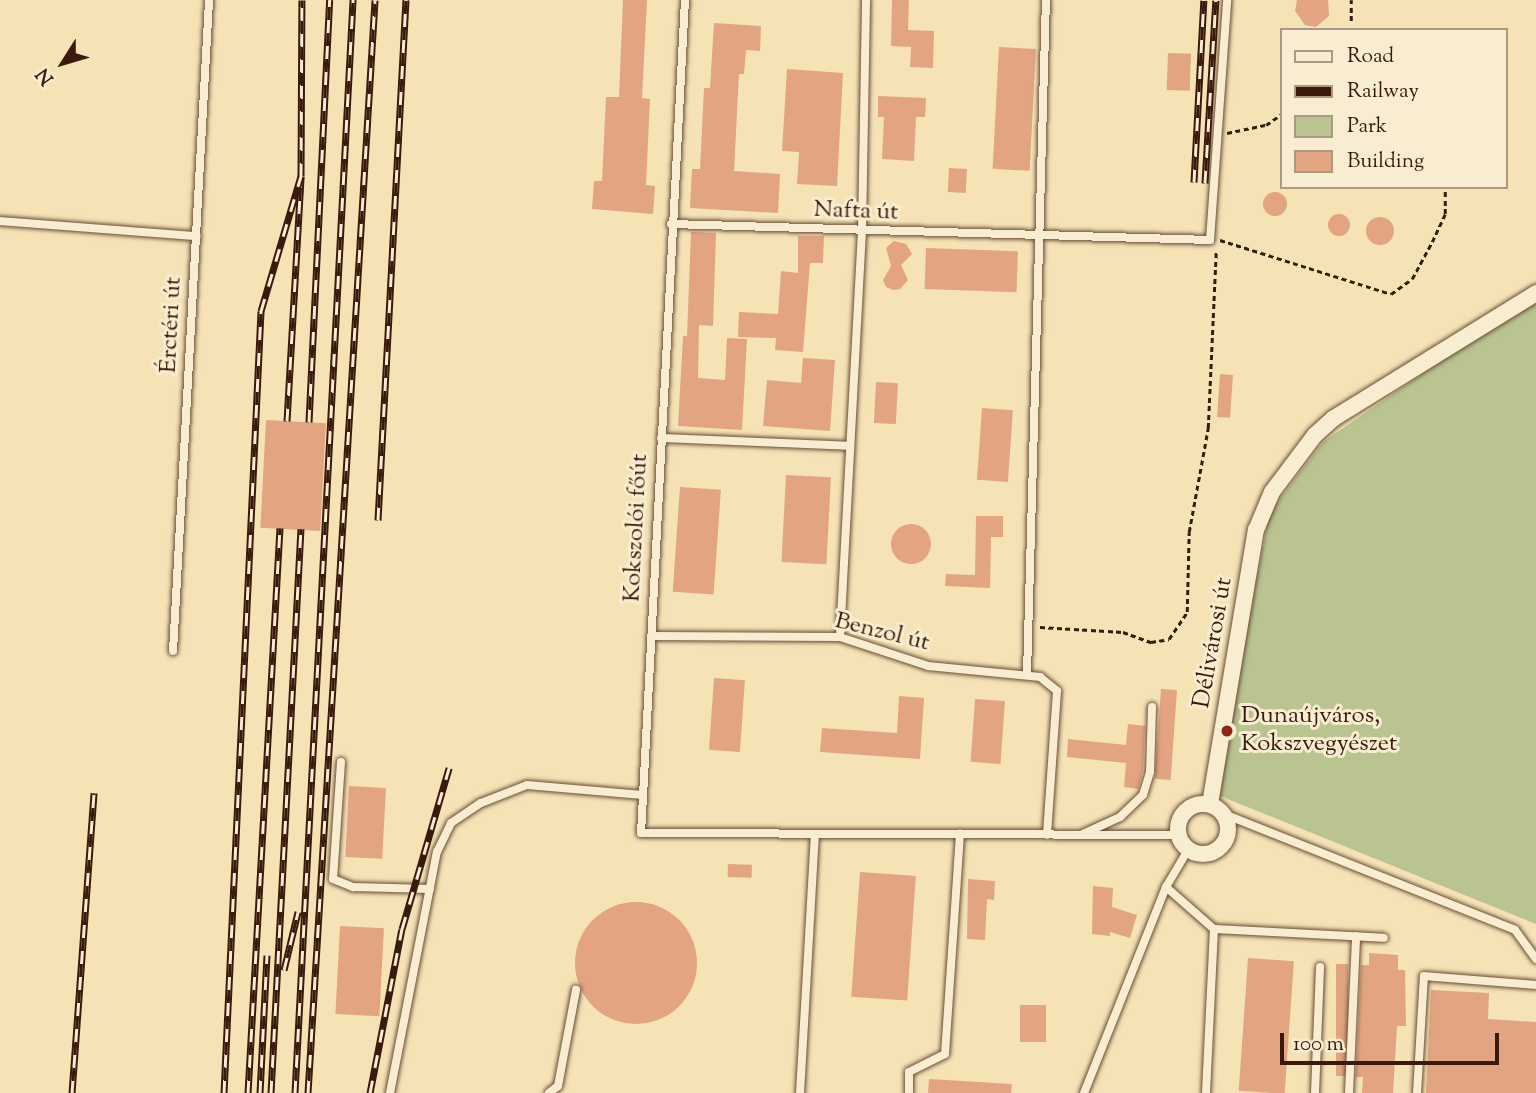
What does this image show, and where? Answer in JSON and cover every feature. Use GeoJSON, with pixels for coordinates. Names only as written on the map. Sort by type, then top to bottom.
{"type":"FeatureCollection","features":[{"type":"Feature","properties":{"kind":"street","name":"Délivárosi út"},"geometry":{"type":"LineString","coordinates":[[1210,804],[1256,530],[1272,492],[1315,435],[1334,418],[1536,293]]}},
{"type":"Feature","properties":{"kind":"street"},"geometry":{"type":"LineString","coordinates":[[1210,804],[1224,814],[1229,832],[1221,848],[1205,855],[1188,850],[1178,835],[1180,818],[1192,806],[1210,804]]}},
{"type":"Feature","properties":{"kind":"lane","name":"Érctéri út"},"geometry":{"type":"LineString","coordinates":[[173,652],[209,0]]}},
{"type":"Feature","properties":{"kind":"lane","name":"Kokszolói főút"},"geometry":{"type":"LineString","coordinates":[[685,0],[671,224],[641,833],[815,834]]}},
{"type":"Feature","properties":{"kind":"lane"},"geometry":{"type":"LineString","coordinates":[[840,637],[862,232],[866,0]]}},
{"type":"Feature","properties":{"kind":"lane"},"geometry":{"type":"LineString","coordinates":[[1027,674],[1046,0]]}},
{"type":"Feature","properties":{"kind":"lane"},"geometry":{"type":"LineString","coordinates":[[1210,240],[1227,0]]}},
{"type":"Feature","properties":{"kind":"lane"},"geometry":{"type":"LineString","coordinates":[[0,221],[196,236]]}},
{"type":"Feature","properties":{"kind":"lane","name":"Nafta út"},"geometry":{"type":"LineString","coordinates":[[671,224],[862,232],[1210,240]]}},
{"type":"Feature","properties":{"kind":"lane"},"geometry":{"type":"LineString","coordinates":[[660,438],[850,446]]}},
{"type":"Feature","properties":{"kind":"lane","name":"Benzol út"},"geometry":{"type":"LineString","coordinates":[[650,636],[840,637],[928,666],[1040,677],[1057,691],[1047,835]]}},
{"type":"Feature","properties":{"kind":"lane"},"geometry":{"type":"LineString","coordinates":[[1080,835],[1120,817],[1143,795],[1150,772],[1153,707]]}},
{"type":"Feature","properties":{"kind":"lane"},"geometry":{"type":"LineString","coordinates":[[341,762],[333,879],[353,887],[430,889]]}},
{"type":"Feature","properties":{"kind":"lane"},"geometry":{"type":"LineString","coordinates":[[390,1093],[437,852],[451,823],[481,803],[527,785],[643,795]]}},
{"type":"Feature","properties":{"kind":"lane"},"geometry":{"type":"LineString","coordinates":[[1224,814],[1515,930],[1536,960]]}},
{"type":"Feature","properties":{"kind":"lane"},"geometry":{"type":"LineString","coordinates":[[800,1093],[815,834],[1178,835]]}},
{"type":"Feature","properties":{"kind":"lane"},"geometry":{"type":"LineString","coordinates":[[909,1093],[909,1072],[945,1054],[960,834]]}},
{"type":"Feature","properties":{"kind":"lane"},"geometry":{"type":"LineString","coordinates":[[1084,1093],[1166,887],[1188,850]]}},
{"type":"Feature","properties":{"kind":"lane"},"geometry":{"type":"LineString","coordinates":[[1166,887],[1214,929],[1384,938]]}},
{"type":"Feature","properties":{"kind":"lane"},"geometry":{"type":"LineString","coordinates":[[1206,1093],[1214,929]]}},
{"type":"Feature","properties":{"kind":"lane"},"geometry":{"type":"LineString","coordinates":[[1349,1093],[1356,936]]}},
{"type":"Feature","properties":{"kind":"lane"},"geometry":{"type":"LineString","coordinates":[[1315,1093],[1320,967]]}},
{"type":"Feature","properties":{"kind":"lane"},"geometry":{"type":"LineString","coordinates":[[1417,1093],[1424,976],[1536,985]]}},
{"type":"Feature","properties":{"kind":"lane"},"geometry":{"type":"LineString","coordinates":[[549,1093],[558,1086],[576,990]]}},
{"type":"Feature","properties":{"kind":"path"},"geometry":{"type":"LineString","coordinates":[[1351,0],[1351,22]]}},
{"type":"Feature","properties":{"kind":"path"},"geometry":{"type":"LineString","coordinates":[[1217,136],[1266,125],[1280,115]]}},
{"type":"Feature","properties":{"kind":"path"},"geometry":{"type":"LineString","coordinates":[[1210,240],[1221,240],[1391,294],[1412,279],[1432,242],[1445,214],[1445,189]]}},
{"type":"Feature","properties":{"kind":"path"},"geometry":{"type":"LineString","coordinates":[[1028,626],[1123,632],[1151,642],[1170,639],[1187,612],[1189,532],[1208,428],[1217,252],[1210,240]]}},
{"type":"Feature","properties":{"kind":"green space"},"geometry":{"type":"Polygon","coordinates":[[[1536,296],[1536,924],[1213,793],[1270,512],[1323,442],[1536,296]]]}},
{"type":"Feature","properties":{"kind":"building"},"geometry":{"type":"Polygon","coordinates":[[[623,0],[647,0],[642,98],[650,99],[646,185],[655,186],[653,214],[592,209],[594,181],[602,181],[606,97],[619,97],[623,0]]]}},
{"type":"Feature","properties":{"kind":"building"},"geometry":{"type":"Polygon","coordinates":[[[892,0],[909,0],[908,30],[934,31],[933,68],[910,67],[911,47],[891,46],[892,0]]]}},
{"type":"Feature","properties":{"kind":"building"},"geometry":{"type":"Polygon","coordinates":[[[1297,0],[1328,0],[1329,16],[1316,27],[1305,25],[1295,11],[1297,0]]]}},
{"type":"Feature","properties":{"kind":"building"},"geometry":{"type":"Polygon","coordinates":[[[714,23],[761,26],[760,51],[746,50],[744,74],[739,74],[734,171],[780,174],[778,213],[690,208],[692,169],[700,169],[704,88],[710,88],[714,23]]]}},
{"type":"Feature","properties":{"kind":"building"},"geometry":{"type":"Polygon","coordinates":[[[999,47],[1036,49],[1030,171],[993,169],[999,47]]]}},
{"type":"Feature","properties":{"kind":"building"},"geometry":{"type":"Polygon","coordinates":[[[1168,53],[1191,54],[1190,91],[1167,90],[1168,53]]]}},
{"type":"Feature","properties":{"kind":"building"},"geometry":{"type":"Polygon","coordinates":[[[787,69],[843,73],[837,186],[797,184],[799,152],[782,151],[787,69]]]}},
{"type":"Feature","properties":{"kind":"building"},"geometry":{"type":"Polygon","coordinates":[[[878,96],[926,98],[925,117],[916,117],[914,161],[882,159],[884,117],[878,117],[878,96]]]}},
{"type":"Feature","properties":{"kind":"building"},"geometry":{"type":"Polygon","coordinates":[[[949,168],[967,169],[966,193],[948,192],[949,168]]]}},
{"type":"Feature","properties":{"kind":"building"},"geometry":{"type":"Polygon","coordinates":[[[1275,192],[1283,196],[1287,204],[1283,212],[1275,216],[1267,212],[1263,204],[1267,196],[1275,192]]]}},
{"type":"Feature","properties":{"kind":"building"},"geometry":{"type":"Polygon","coordinates":[[[1339,214],[1347,217],[1350,225],[1347,233],[1339,236],[1331,233],[1328,225],[1331,217],[1339,214]]]}},
{"type":"Feature","properties":{"kind":"building"},"geometry":{"type":"Polygon","coordinates":[[[1380,217],[1390,221],[1394,231],[1390,241],[1380,245],[1370,241],[1366,231],[1370,221],[1380,217]]]}},
{"type":"Feature","properties":{"kind":"building"},"geometry":{"type":"Polygon","coordinates":[[[691,232],[716,233],[713,326],[699,325],[698,378],[725,380],[727,338],[747,339],[742,430],[678,426],[683,336],[687,336],[691,232]]]}},
{"type":"Feature","properties":{"kind":"building"},"geometry":{"type":"Polygon","coordinates":[[[798,236],[824,236],[823,263],[810,263],[803,352],[775,350],[776,338],[738,337],[739,312],[778,314],[781,271],[798,273],[798,236]]]}},
{"type":"Feature","properties":{"kind":"building"},"geometry":{"type":"Polygon","coordinates":[[[894,241],[906,244],[912,254],[901,265],[908,280],[900,289],[893,290],[886,287],[883,280],[891,266],[886,248],[894,241]]]}},
{"type":"Feature","properties":{"kind":"building"},"geometry":{"type":"Polygon","coordinates":[[[926,248],[1018,251],[1017,292],[925,289],[926,248]]]}},
{"type":"Feature","properties":{"kind":"building"},"geometry":{"type":"Polygon","coordinates":[[[803,358],[835,360],[830,431],[763,426],[767,380],[801,383],[803,358]]]}},
{"type":"Feature","properties":{"kind":"building"},"geometry":{"type":"Polygon","coordinates":[[[1220,374],[1233,375],[1230,418],[1217,417],[1220,374]]]}},
{"type":"Feature","properties":{"kind":"building"},"geometry":{"type":"Polygon","coordinates":[[[876,382],[898,383],[896,424],[874,423],[876,382]]]}},
{"type":"Feature","properties":{"kind":"building"},"geometry":{"type":"Polygon","coordinates":[[[982,408],[1013,410],[1008,482],[977,480],[982,408]]]}},
{"type":"Feature","properties":{"kind":"building"},"geometry":{"type":"Polygon","coordinates":[[[266,420],[326,423],[320,531],[260,528],[266,420]]]}},
{"type":"Feature","properties":{"kind":"building"},"geometry":{"type":"Polygon","coordinates":[[[786,475],[831,477],[826,564],[781,562],[786,475]]]}},
{"type":"Feature","properties":{"kind":"building"},"geometry":{"type":"Polygon","coordinates":[[[680,487],[721,490],[714,595],[673,592],[680,487]]]}},
{"type":"Feature","properties":{"kind":"building"},"geometry":{"type":"Polygon","coordinates":[[[976,516],[1003,516],[1003,537],[991,537],[990,588],[945,586],[946,574],[975,575],[976,516]]]}},
{"type":"Feature","properties":{"kind":"building"},"geometry":{"type":"Polygon","coordinates":[[[911,524],[925,530],[931,544],[925,558],[911,564],[897,558],[891,544],[897,530],[911,524]]]}},
{"type":"Feature","properties":{"kind":"building"},"geometry":{"type":"Polygon","coordinates":[[[714,678],[745,680],[740,752],[709,750],[714,678]]]}},
{"type":"Feature","properties":{"kind":"building"},"geometry":{"type":"Polygon","coordinates":[[[1161,689],[1177,690],[1171,780],[1155,779],[1161,689]]]}},
{"type":"Feature","properties":{"kind":"building"},"geometry":{"type":"Polygon","coordinates":[[[899,696],[924,698],[920,759],[820,752],[822,728],[897,733],[899,696]]]}},
{"type":"Feature","properties":{"kind":"building"},"geometry":{"type":"Polygon","coordinates":[[[975,699],[1005,701],[1001,764],[971,762],[975,699]]]}},
{"type":"Feature","properties":{"kind":"building"},"geometry":{"type":"Polygon","coordinates":[[[1128,724],[1145,726],[1143,771],[1138,789],[1124,787],[1126,763],[1067,757],[1068,739],[1126,745],[1128,724]]]}},
{"type":"Feature","properties":{"kind":"building"},"geometry":{"type":"Polygon","coordinates":[[[349,786],[386,788],[382,859],[345,857],[349,786]]]}},
{"type":"Feature","properties":{"kind":"building"},"geometry":{"type":"Polygon","coordinates":[[[728,864],[752,865],[752,878],[728,877],[728,864]]]}},
{"type":"Feature","properties":{"kind":"building"},"geometry":{"type":"Polygon","coordinates":[[[860,872],[916,876],[907,1001],[851,997],[860,872]]]}},
{"type":"Feature","properties":{"kind":"building"},"geometry":{"type":"Polygon","coordinates":[[[968,879],[995,881],[994,900],[987,899],[985,940],[967,939],[968,879]]]}},
{"type":"Feature","properties":{"kind":"building"},"geometry":{"type":"Polygon","coordinates":[[[1093,886],[1113,888],[1112,907],[1137,915],[1130,938],[1110,932],[1110,936],[1092,934],[1093,886]]]}},
{"type":"Feature","properties":{"kind":"building"},"geometry":{"type":"Polygon","coordinates":[[[636,902],[659,907],[679,920],[692,940],[697,963],[692,986],[679,1006],[659,1019],[636,1024],[613,1019],[593,1006],[580,986],[575,963],[580,940],[593,920],[613,907],[636,902]]]}},
{"type":"Feature","properties":{"kind":"building"},"geometry":{"type":"Polygon","coordinates":[[[340,926],[384,928],[379,1016],[335,1014],[340,926]]]}},
{"type":"Feature","properties":{"kind":"building"},"geometry":{"type":"Polygon","coordinates":[[[1369,953],[1398,955],[1398,970],[1405,970],[1406,1026],[1397,1026],[1393,1093],[1362,1093],[1363,1077],[1356,1077],[1361,965],[1369,965],[1369,953]]]}},
{"type":"Feature","properties":{"kind":"building"},"geometry":{"type":"Polygon","coordinates":[[[1248,958],[1294,961],[1285,1093],[1239,1091],[1248,958]]]}},
{"type":"Feature","properties":{"kind":"building"},"geometry":{"type":"Polygon","coordinates":[[[1336,964],[1348,964],[1348,1076],[1336,1076],[1336,964]]]}},
{"type":"Feature","properties":{"kind":"building"},"geometry":{"type":"Polygon","coordinates":[[[1431,990],[1489,993],[1488,1019],[1536,1022],[1536,1093],[1426,1093],[1431,990]]]}},
{"type":"Feature","properties":{"kind":"building"},"geometry":{"type":"Polygon","coordinates":[[[1020,1005],[1046,1005],[1046,1042],[1020,1042],[1020,1005]]]}},
{"type":"Feature","properties":{"kind":"building"},"geometry":{"type":"Polygon","coordinates":[[[929,1079],[1012,1084],[1011,1093],[928,1093],[929,1079]]]}},
{"type":"Feature","properties":{"kind":"railway"},"geometry":{"type":"LineString","coordinates":[[287,421],[301,176],[302,0]]}},
{"type":"Feature","properties":{"kind":"railway"},"geometry":{"type":"LineString","coordinates":[[309,422],[330,0]]}},
{"type":"Feature","properties":{"kind":"railway"},"geometry":{"type":"LineString","coordinates":[[295,1093],[353,0]]}},
{"type":"Feature","properties":{"kind":"railway"},"geometry":{"type":"LineString","coordinates":[[308,1093],[375,0]]}},
{"type":"Feature","properties":{"kind":"railway"},"geometry":{"type":"LineString","coordinates":[[378,520],[406,0]]}},
{"type":"Feature","properties":{"kind":"railway"},"geometry":{"type":"LineString","coordinates":[[1194,182],[1204,0]]}},
{"type":"Feature","properties":{"kind":"railway"},"geometry":{"type":"LineString","coordinates":[[1205,183],[1216,0]]}},
{"type":"Feature","properties":{"kind":"railway"},"geometry":{"type":"LineString","coordinates":[[224,1093],[261,311],[301,176]]}},
{"type":"Feature","properties":{"kind":"railway"},"geometry":{"type":"LineString","coordinates":[[248,1093],[280,528]]}},
{"type":"Feature","properties":{"kind":"railway"},"geometry":{"type":"LineString","coordinates":[[271,1093],[301,529]]}},
{"type":"Feature","properties":{"kind":"railway"},"geometry":{"type":"LineString","coordinates":[[370,1093],[402,929],[449,768]]}},
{"type":"Feature","properties":{"kind":"railway"},"geometry":{"type":"LineString","coordinates":[[72,1093],[94,793]]}},
{"type":"Feature","properties":{"kind":"railway"},"geometry":{"type":"LineString","coordinates":[[284,970],[298,912]]}},
{"type":"Feature","properties":{"kind":"railway"},"geometry":{"type":"LineString","coordinates":[[260,1093],[267,955]]}},
{"type":"Feature","properties":{"kind":"place","name":"Dunaújváros, Kokszvegyészet"},"geometry":{"type":"Point","coordinates":[1227,731]}}]}
